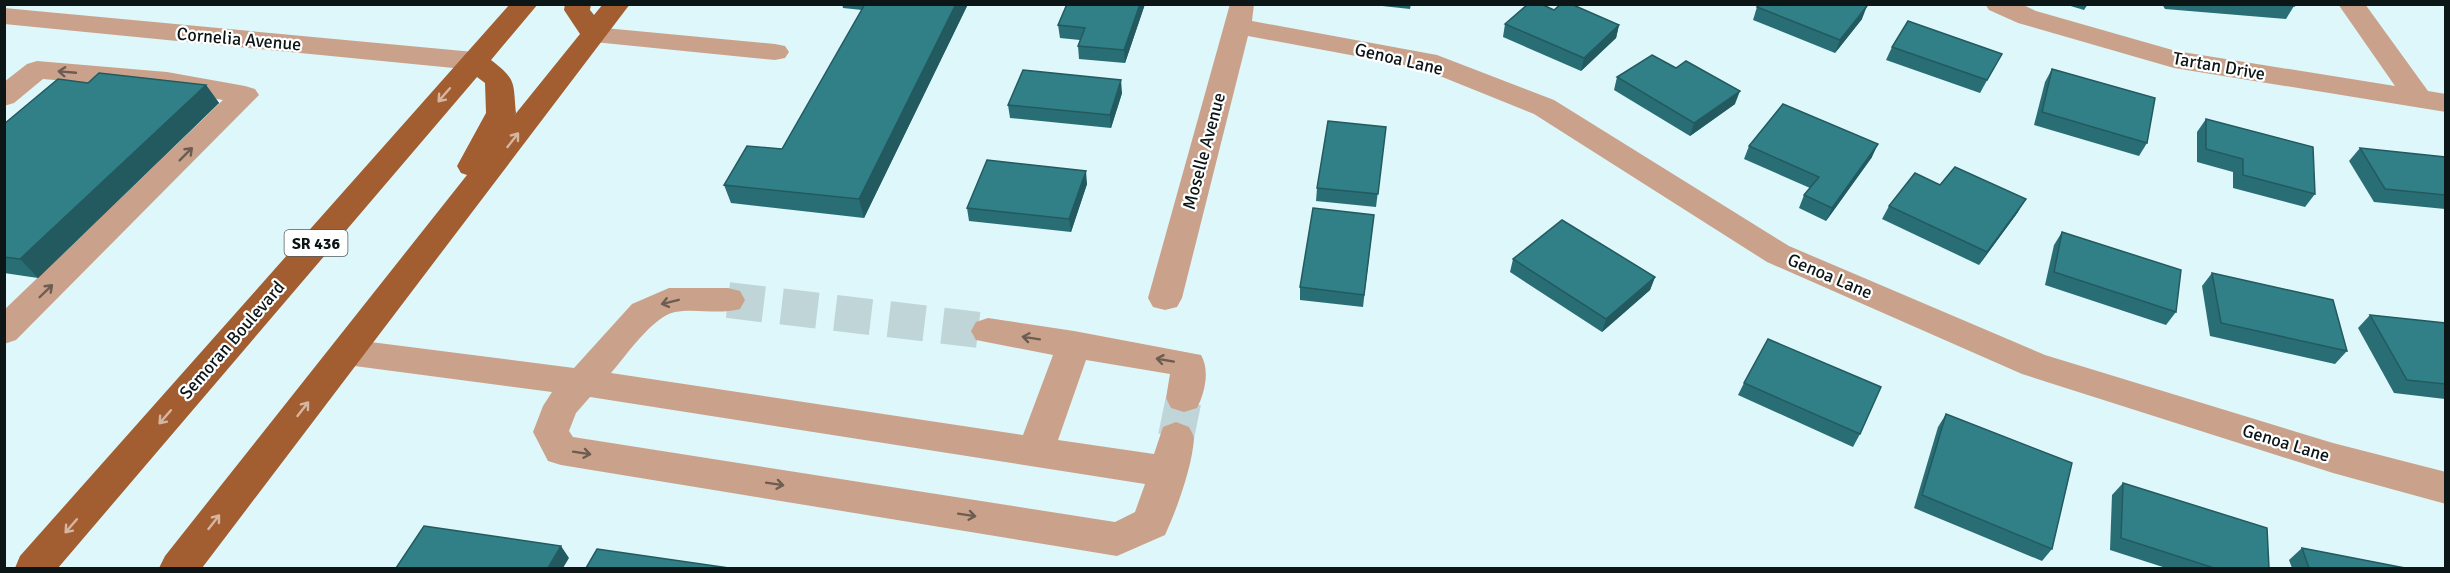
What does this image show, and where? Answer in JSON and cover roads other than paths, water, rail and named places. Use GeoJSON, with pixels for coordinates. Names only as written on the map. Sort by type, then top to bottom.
{"type":"FeatureCollection","features":[{"type":"Feature","properties":{"kind":"main road","name":"Semoran Boulevard"},"geometry":{"type":"LineString","coordinates":[[34,568],[525,4]]}},
{"type":"Feature","properties":{"kind":"main road"},"geometry":{"type":"LineString","coordinates":[[578,4],[577,10],[594,34]]}},
{"type":"Feature","properties":{"kind":"main road"},"geometry":{"type":"LineString","coordinates":[[178,568],[618,4]]}},
{"type":"Feature","properties":{"kind":"main road"},"geometry":{"type":"LineString","coordinates":[[426,252],[501,113],[499,80],[474,61]]}},
{"type":"Feature","properties":{"kind":"street","name":"Tartan Drive"},"geometry":{"type":"LineString","coordinates":[[1998,4],[2027,17],[2174,59],[2433,102]]}},
{"type":"Feature","properties":{"kind":"street"},"geometry":{"type":"LineString","coordinates":[[2351,4],[2433,102]]}},
{"type":"Feature","properties":{"kind":"street","name":"Moselle Avenue"},"geometry":{"type":"LineString","coordinates":[[1165,298],[1239,15]]}},
{"type":"Feature","properties":{"kind":"street","name":"Genoa Lane"},"geometry":{"type":"LineString","coordinates":[[1239,15],[1427,61],[1544,107],[1778,254],[2034,365],[2332,458],[2445,488]]}},
{"type":"Feature","properties":{"kind":"street","name":"Cornelia Avenue"},"geometry":{"type":"LineString","coordinates":[[4,16],[474,61]]}},
{"type":"Feature","properties":{"kind":"street"},"geometry":{"type":"LineString","coordinates":[[594,34],[775,52]]}},
{"type":"Feature","properties":{"kind":"street"},"geometry":{"type":"LineString","coordinates":[[167,81],[218,37]]}},
{"type":"Feature","properties":{"kind":"street"},"geometry":{"type":"LineString","coordinates":[[4,97],[37,70],[167,81],[245,95],[4,332]]}},
{"type":"Feature","properties":{"kind":"street"},"geometry":{"type":"LineString","coordinates":[[728,300],[669,300],[644,313],[580,382],[561,406],[551,432],[561,450],[1117,538],[1151,523],[1168,472],[1176,437]]}},
{"type":"Feature","properties":{"kind":"street"},"geometry":{"type":"LineString","coordinates":[[987,331],[1189,364],[1184,398]]}},
{"type":"Feature","properties":{"kind":"street"},"geometry":{"type":"LineString","coordinates":[[1035,453],[1074,344]]}},
{"type":"Feature","properties":{"kind":"street"},"geometry":{"type":"LineString","coordinates":[[347,352],[580,382],[1168,472]]}},
{"type":"Feature","properties":{"kind":"tunnel"},"geometry":{"type":"LineString","coordinates":[[728,300],[988,331]]}},
{"type":"Feature","properties":{"kind":"tunnel"},"geometry":{"type":"LineString","coordinates":[[1176,437],[1184,398]]}}]}
